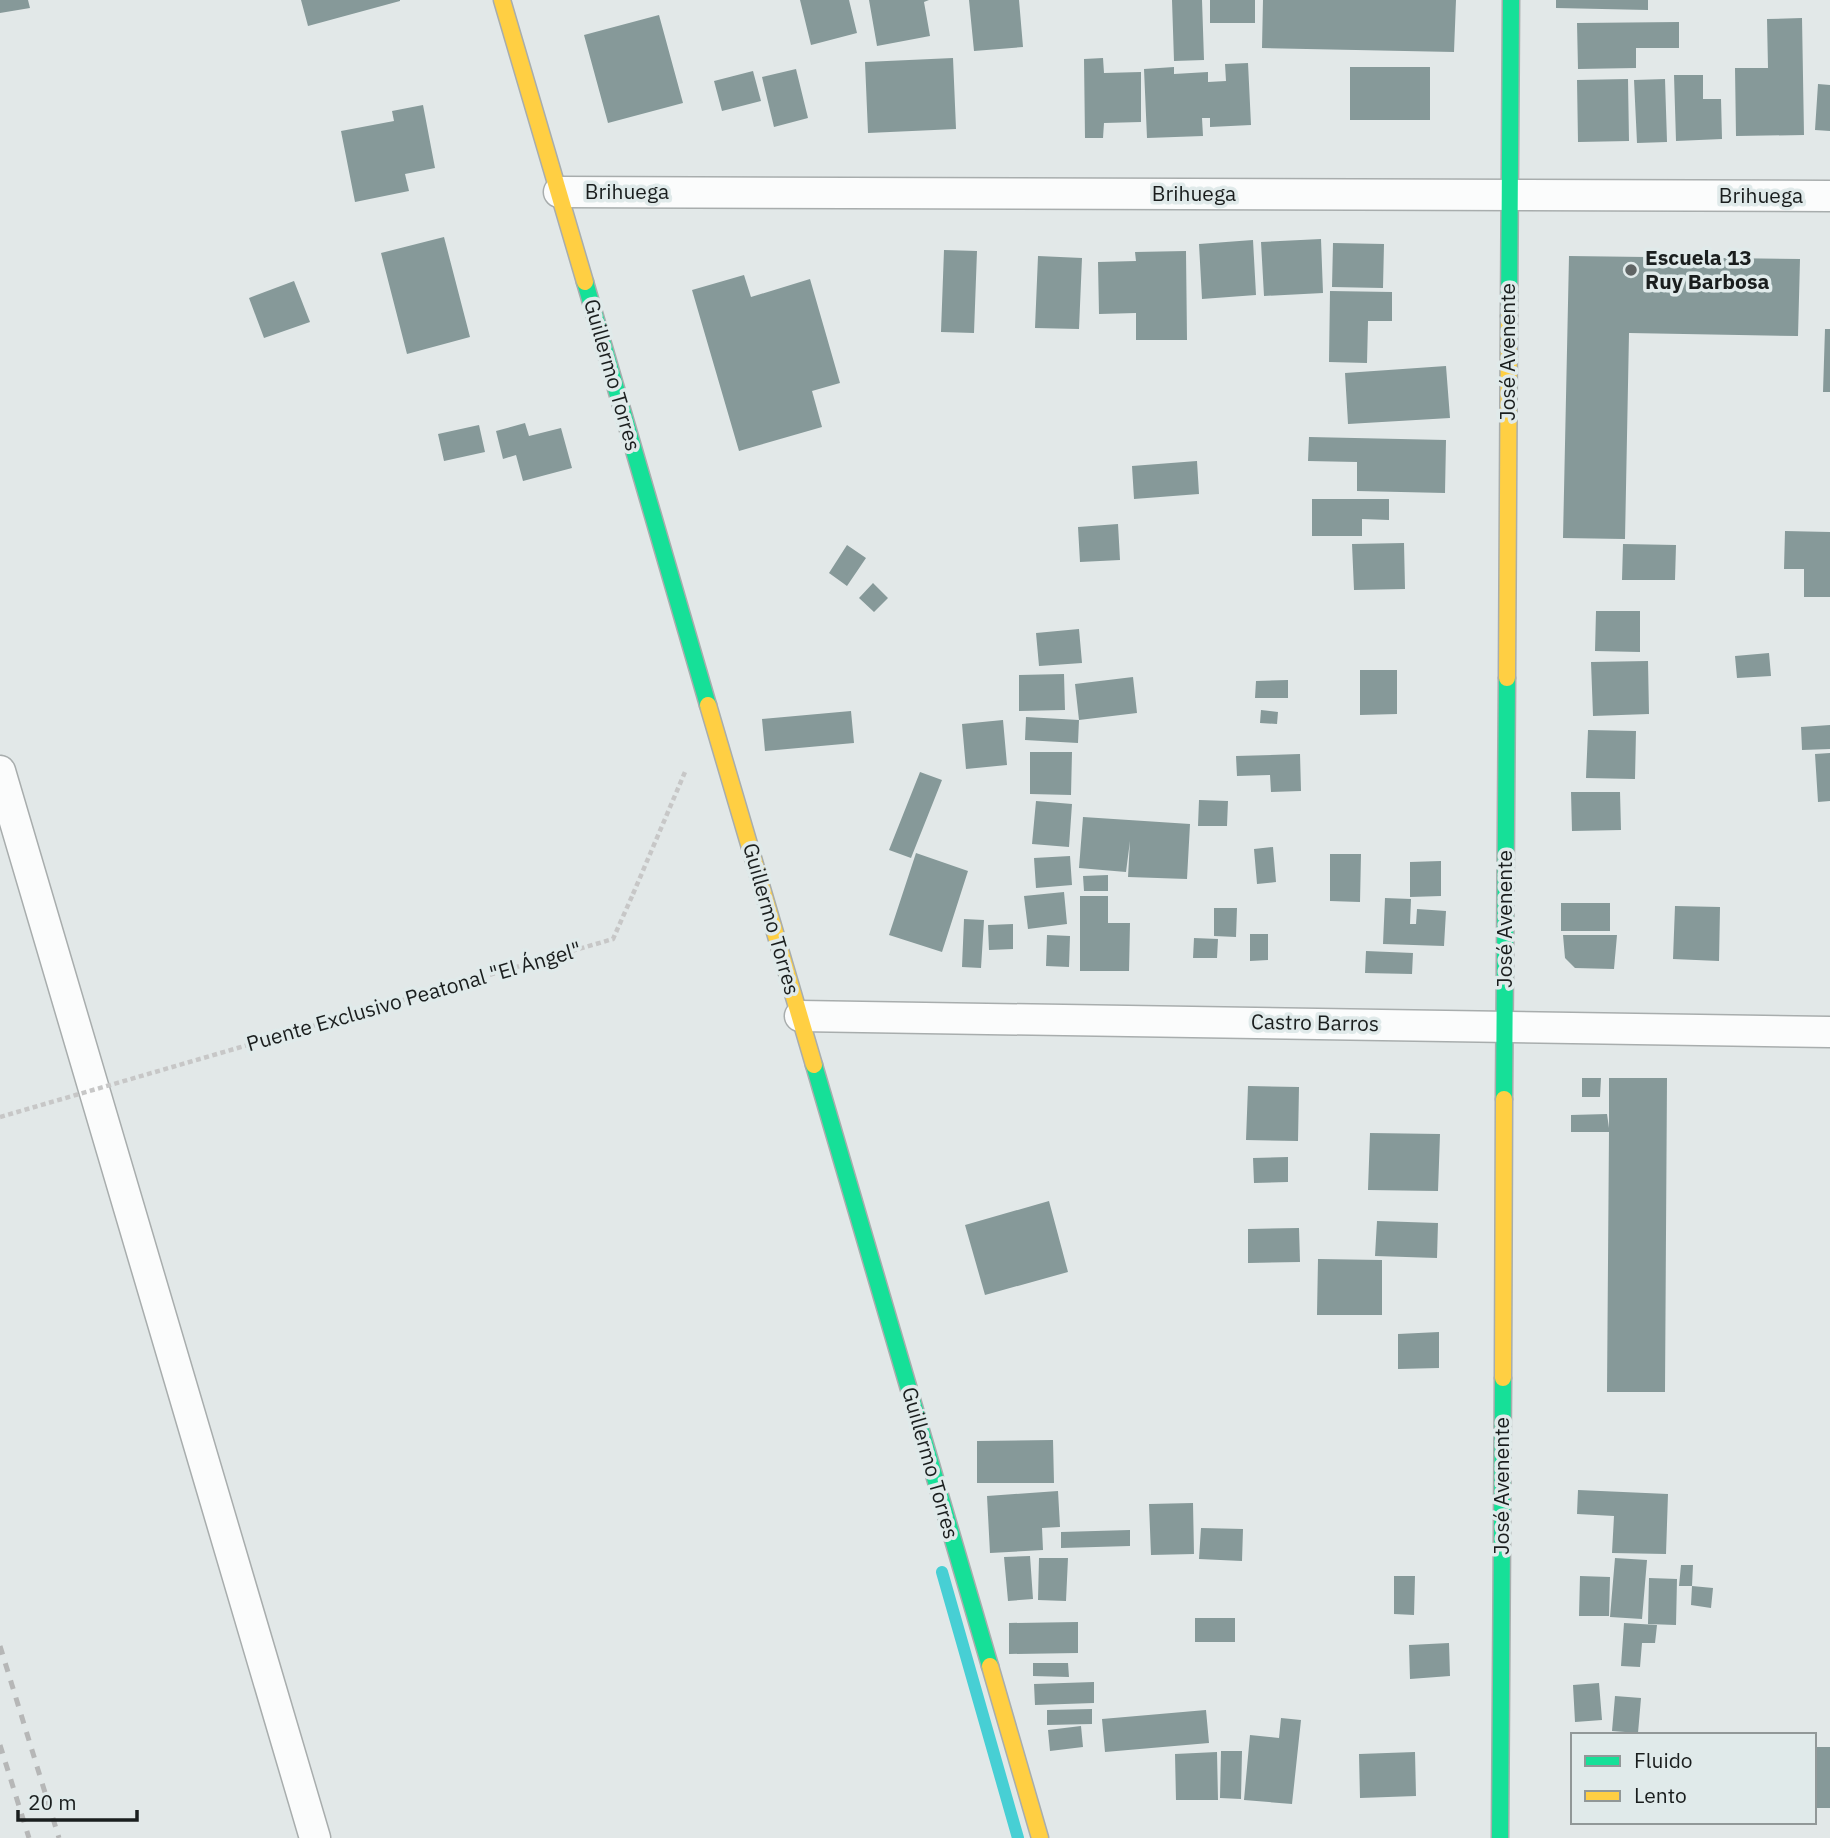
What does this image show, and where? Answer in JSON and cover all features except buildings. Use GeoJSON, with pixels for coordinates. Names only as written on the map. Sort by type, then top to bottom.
{"type":"FeatureCollection","features":[{"type":"Feature","properties":{"kind":"main road","name":"Guillermo Torres"},"geometry":{"type":"LineString","coordinates":[[502,0],[1040,1838]]}},
{"type":"Feature","properties":{"kind":"main road","name":"José Avenente"},"geometry":{"type":"LineString","coordinates":[[1500,1838],[1511,0]]}},
{"type":"Feature","properties":{"kind":"street","name":"Brihuega"},"geometry":{"type":"LineString","coordinates":[[559,192],[1830,196]]}},
{"type":"Feature","properties":{"kind":"street"},"geometry":{"type":"LineString","coordinates":[[0,771],[315,1838]]}},
{"type":"Feature","properties":{"kind":"street","name":"Castro Barros"},"geometry":{"type":"LineString","coordinates":[[800,1016],[1830,1032]]}},
{"type":"Feature","properties":{"kind":"path","name":"Puente Exclusivo Peatonal \"El Ángel\""},"geometry":{"type":"LineString","coordinates":[[0,1117],[613,939],[687,769],[722,752]]}},
{"type":"Feature","properties":{"kind":"waterway"},"geometry":{"type":"LineString","coordinates":[[942,1572],[1018,1838]]}},
{"type":"Feature","properties":{"kind":"railway"},"geometry":{"type":"LineString","coordinates":[[0,1646],[59,1838]]}},
{"type":"Feature","properties":{"kind":"railway"},"geometry":{"type":"LineString","coordinates":[[0,1745],[29,1838]]}},
{"type":"Feature","properties":{"kind":"traffic: fast"},"geometry":{"type":"LineString","coordinates":[[1509,316],[1511,0]]}},
{"type":"Feature","properties":{"kind":"traffic: fast"},"geometry":{"type":"LineString","coordinates":[[585,282],[708,705]]}},
{"type":"Feature","properties":{"kind":"traffic: fast"},"geometry":{"type":"LineString","coordinates":[[1504,1099],[1507,678]]}},
{"type":"Feature","properties":{"kind":"traffic: fast"},"geometry":{"type":"LineString","coordinates":[[814,1065],[990,1666]]}},
{"type":"Feature","properties":{"kind":"traffic: fast"},"geometry":{"type":"LineString","coordinates":[[1500,1838],[1503,1378]]}},
{"type":"Feature","properties":{"kind":"traffic: slow"},"geometry":{"type":"LineString","coordinates":[[502,0],[585,282]]}},
{"type":"Feature","properties":{"kind":"traffic: slow"},"geometry":{"type":"LineString","coordinates":[[1507,678],[1509,316]]}},
{"type":"Feature","properties":{"kind":"traffic: slow"},"geometry":{"type":"LineString","coordinates":[[708,705],[814,1065]]}},
{"type":"Feature","properties":{"kind":"traffic: slow"},"geometry":{"type":"LineString","coordinates":[[1503,1378],[1504,1099]]}},
{"type":"Feature","properties":{"kind":"traffic: slow"},"geometry":{"type":"LineString","coordinates":[[990,1666],[1040,1838]]}},
{"type":"Feature","properties":{"kind":"place","name":"Escuela 13 Ruy Barbosa"},"geometry":{"type":"Point","coordinates":[1631,270]}}]}
